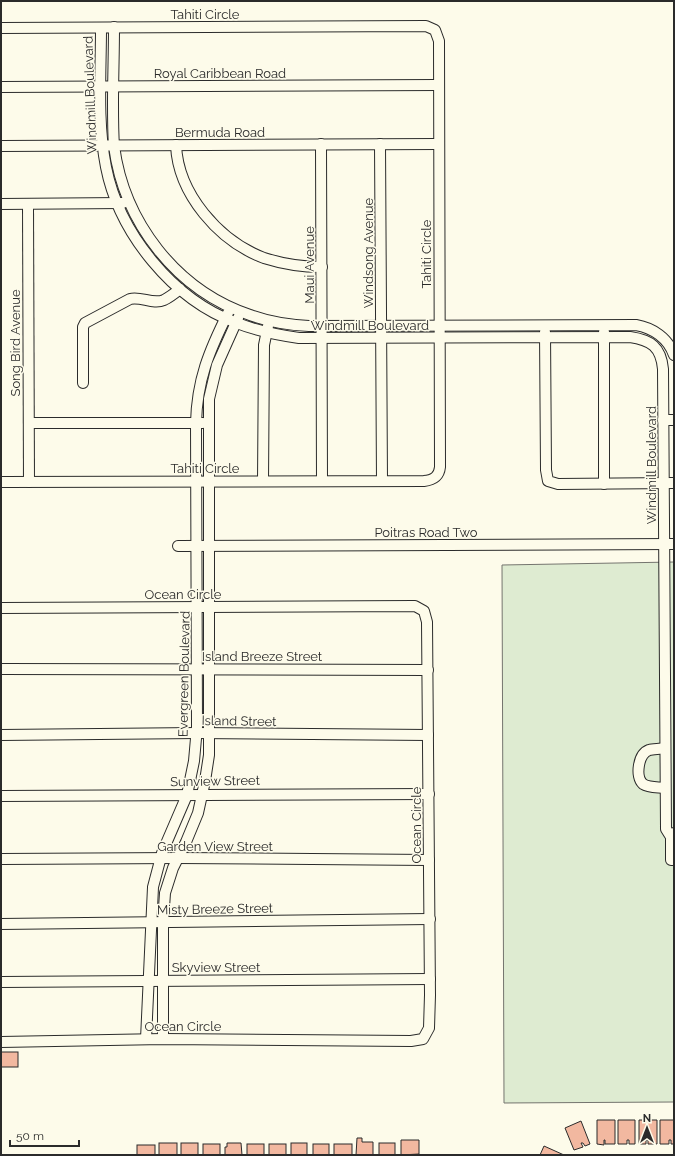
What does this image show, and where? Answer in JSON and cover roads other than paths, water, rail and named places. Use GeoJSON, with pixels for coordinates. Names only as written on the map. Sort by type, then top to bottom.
{"type":"FeatureCollection","features":[{"type":"Feature","properties":{"kind":"street","name":"Windmill Boulevard"},"geometry":{"type":"LineString","coordinates":[[114,27],[114,145],[129,202],[147,235],[170,264],[198,288],[230,307],[269,321],[295,325],[636,325],[652,330],[664,339],[674,356]]}},
{"type":"Feature","properties":{"kind":"street","name":"Tahiti Circle"},"geometry":{"type":"LineString","coordinates":[[1,28],[429,27],[435,30],[439,41],[440,326],[440,471],[435,478],[428,480],[382,481],[1,482]]}},
{"type":"Feature","properties":{"kind":"street","name":"Windmill Boulevard"},"geometry":{"type":"LineString","coordinates":[[101,28],[101,120],[103,146],[107,172],[117,204],[128,226],[149,258],[164,275],[201,304],[225,318],[266,332],[299,338],[630,337],[646,340],[655,347],[661,357],[663,369],[663,420],[669,483],[665,748]]}},
{"type":"Feature","properties":{"kind":"street","name":"Royal Caribbean Road"},"geometry":{"type":"LineString","coordinates":[[1,87],[439,85]]}},
{"type":"Feature","properties":{"kind":"street","name":"Maui Avenue"},"geometry":{"type":"LineString","coordinates":[[321,144],[322,481]]}},
{"type":"Feature","properties":{"kind":"street","name":"Windsong Avenue"},"geometry":{"type":"LineString","coordinates":[[380,144],[382,481]]}},
{"type":"Feature","properties":{"kind":"street","name":"Bermuda Road"},"geometry":{"type":"LineString","coordinates":[[1,146],[439,144]]}},
{"type":"Feature","properties":{"kind":"street"},"geometry":{"type":"LineString","coordinates":[[176,145],[180,169],[190,192],[204,212],[222,232],[238,244],[263,257],[292,265],[322,267]]}},
{"type":"Feature","properties":{"kind":"street"},"geometry":{"type":"LineString","coordinates":[[1,204],[117,204],[129,202]]}},
{"type":"Feature","properties":{"kind":"street","name":"Song Bird Avenue"},"geometry":{"type":"LineString","coordinates":[[28,204],[29,482]]}},
{"type":"Feature","properties":{"kind":"street"},"geometry":{"type":"LineString","coordinates":[[83,383],[84,323],[135,297],[163,301],[180,289]]}},
{"type":"Feature","properties":{"kind":"street","name":"Evergreen Boulevard"},"geometry":{"type":"LineString","coordinates":[[146,1039],[153,887],[161,858],[187,795],[194,761],[197,733],[196,423],[198,396],[202,375],[230,307]]}},
{"type":"Feature","properties":{"kind":"street","name":"Evergreen Boulevard"},"geometry":{"type":"LineString","coordinates":[[162,1039],[163,922],[165,894],[173,868],[198,813],[209,755],[209,399],[214,374],[241,312]]}},
{"type":"Feature","properties":{"kind":"street"},"geometry":{"type":"LineString","coordinates":[[263,481],[264,345],[269,321]]}},
{"type":"Feature","properties":{"kind":"street"},"geometry":{"type":"LineString","coordinates":[[604,325],[604,484]]}},
{"type":"Feature","properties":{"kind":"street"},"geometry":{"type":"LineString","coordinates":[[545,326],[546,478],[551,482],[558,484],[669,483]]}},
{"type":"Feature","properties":{"kind":"street"},"geometry":{"type":"LineString","coordinates":[[661,357],[674,356]]}},
{"type":"Feature","properties":{"kind":"street"},"geometry":{"type":"LineString","coordinates":[[663,420],[674,420]]}},
{"type":"Feature","properties":{"kind":"street"},"geometry":{"type":"LineString","coordinates":[[29,423],[208,423]]}},
{"type":"Feature","properties":{"kind":"street","name":"Poitras Road Two"},"geometry":{"type":"LineString","coordinates":[[178,546],[669,544]]}},
{"type":"Feature","properties":{"kind":"street","name":"Ocean Circle"},"geometry":{"type":"LineString","coordinates":[[1,608],[415,606],[424,611],[427,622],[428,670],[430,920],[429,1028],[423,1039],[411,1041],[146,1039],[1,1042]]}},
{"type":"Feature","properties":{"kind":"street","name":"Island Breeze Street"},"geometry":{"type":"LineString","coordinates":[[1,669],[210,668],[428,670]]}},
{"type":"Feature","properties":{"kind":"street","name":"Island Street"},"geometry":{"type":"LineString","coordinates":[[1,734],[197,733],[428,735]]}},
{"type":"Feature","properties":{"kind":"street"},"geometry":{"type":"LineString","coordinates":[[665,788],[650,787],[643,784],[640,778],[639,765],[642,757],[648,750],[665,748],[670,763],[665,788],[666,829],[672,835],[671,860],[674,860]]}},
{"type":"Feature","properties":{"kind":"street","name":"Sunview Street"},"geometry":{"type":"LineString","coordinates":[[1,796],[429,794]]}},
{"type":"Feature","properties":{"kind":"street","name":"Garden View Street"},"geometry":{"type":"LineString","coordinates":[[1,859],[178,858],[429,860]]}},
{"type":"Feature","properties":{"kind":"street","name":"Misty Breeze Street"},"geometry":{"type":"LineString","coordinates":[[1,924],[430,920]]}},
{"type":"Feature","properties":{"kind":"street","name":"Skyview Street"},"geometry":{"type":"LineString","coordinates":[[1,982],[430,979]]}}]}
